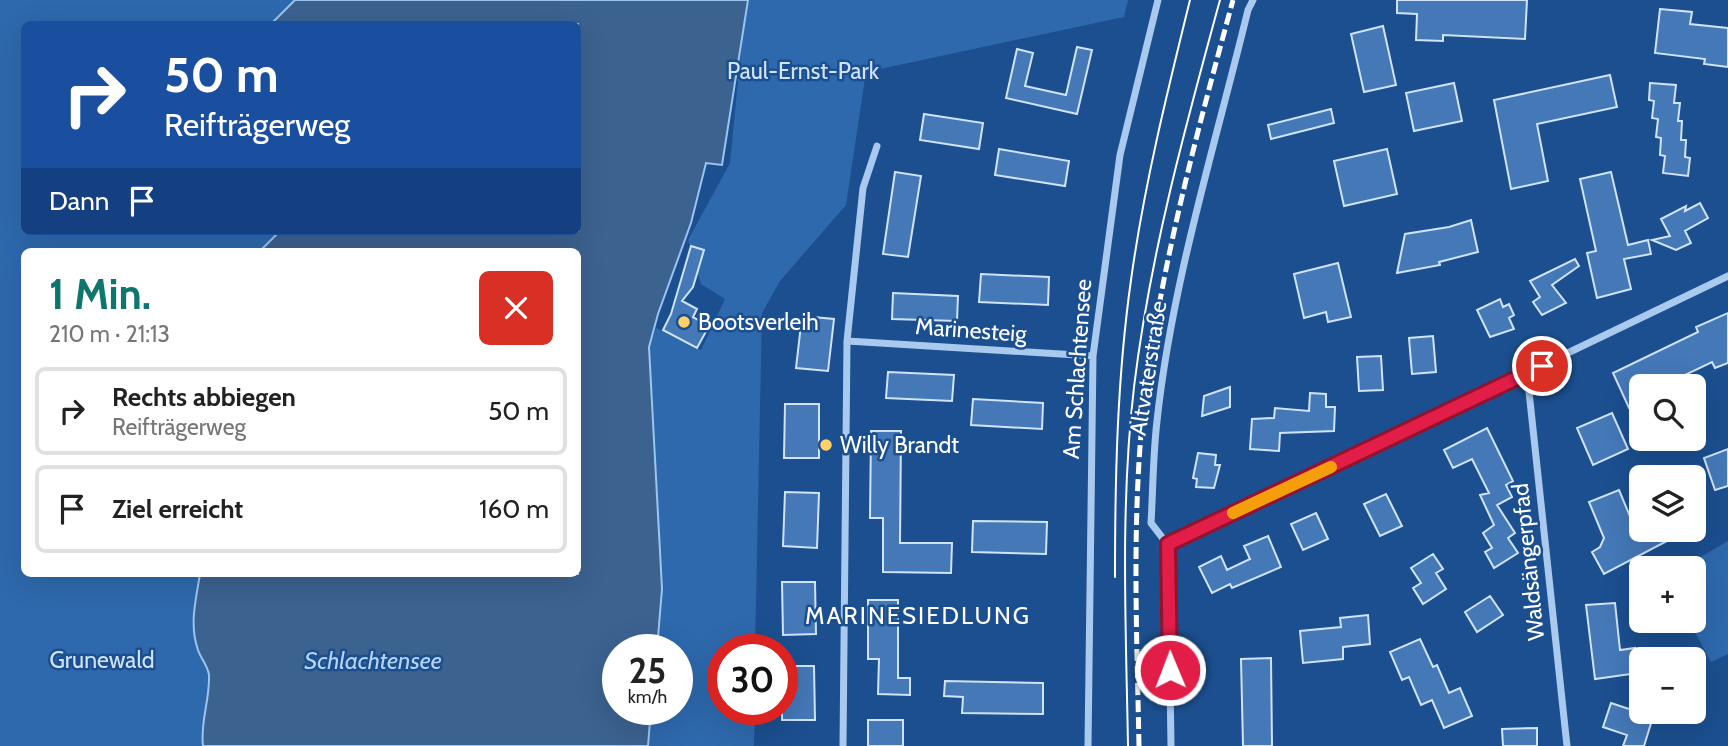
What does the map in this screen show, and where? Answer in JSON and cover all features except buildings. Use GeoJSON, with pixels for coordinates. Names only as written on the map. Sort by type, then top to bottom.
{"type":"FeatureCollection","features":[{"type":"Feature","properties":{"kind":"street","name":"Am Schlachtensee"},"geometry":{"type":"LineString","coordinates":[[1088,746],[1093,356],[1120,155],[1158,0]]}},
{"type":"Feature","properties":{"kind":"street","name":"Altvaterstraße"},"geometry":{"type":"LineString","coordinates":[[1171,746],[1168,544],[1151,523],[1157,422],[1191,236],[1253,0]]}},
{"type":"Feature","properties":{"kind":"street"},"geometry":{"type":"LineString","coordinates":[[843,746],[847,341],[863,188],[877,146]]}},
{"type":"Feature","properties":{"kind":"street"},"geometry":{"type":"LineString","coordinates":[[1168,544],[1728,276]]}},
{"type":"Feature","properties":{"kind":"street","name":"Marinesteig"},"geometry":{"type":"LineString","coordinates":[[847,341],[1093,356]]}},
{"type":"Feature","properties":{"kind":"street","name":"Waldsängerpfad"},"geometry":{"type":"LineString","coordinates":[[1527,373],[1567,746]]}},
{"type":"Feature","properties":{"kind":"green space","name":"Grunewald"},"geometry":{"type":"Polygon","coordinates":[[[0,0],[295,0],[274,21],[21,21],[21,235],[276,235],[263,248],[21,248],[21,577],[200,577],[194,631],[198,650],[209,675],[203,746],[0,746],[0,0]]]}},
{"type":"Feature","properties":{"kind":"green space","name":"Paul-Ernst-Park"},"geometry":{"type":"Polygon","coordinates":[[[746,0],[1128,0],[1124,17],[866,72],[846,205],[780,281],[762,313],[755,634],[707,634],[707,725],[755,725],[754,746],[648,746],[650,725],[693,725],[693,634],[658,634],[662,589],[649,347],[656,328],[701,350],[725,299],[701,284],[688,240],[730,163],[746,0]]]}},
{"type":"Feature","properties":{"kind":"green space"},"geometry":{"type":"Polygon","coordinates":[[[1728,541],[1728,654],[1711,662],[1706,647],[1703,647],[1695,633],[1706,633],[1706,556],[1702,556],[1728,541]]]}},
{"type":"Feature","properties":{"kind":"water","name":"Schlachtensee"},"geometry":{"type":"Polygon","coordinates":[[[295,0],[748,0],[722,165],[706,163],[691,223],[649,347],[662,589],[658,634],[602,634],[602,725],[650,725],[648,746],[203,746],[209,675],[198,650],[194,631],[200,577],[581,577],[581,248],[263,248],[276,235],[581,235],[581,21],[274,21],[295,0]]]}},
{"type":"Feature","properties":{"kind":"tram line"},"geometry":{"type":"LineString","coordinates":[[1115,577],[1118,429],[1131,280],[1149,175],[1190,0]]}},
{"type":"Feature","properties":{"kind":"tram line"},"geometry":{"type":"LineString","coordinates":[[1128,746],[1125,522],[1134,387],[1159,240],[1220,0]]}},
{"type":"Feature","properties":{"kind":"railway"},"geometry":{"type":"LineString","coordinates":[[1139,746],[1136,584],[1142,423],[1167,263],[1233,0]]}},
{"type":"Feature","properties":{"kind":"slow traffic"},"geometry":{"type":"LineString","coordinates":[[1233,513],[1331,467]]}},
{"type":"Feature","properties":{"kind":"place","name":"Bootsverleih"},"geometry":{"type":"Point","coordinates":[684,322]}},
{"type":"Feature","properties":{"kind":"place","name":"Willy Brandt"},"geometry":{"type":"Point","coordinates":[826,445]}},
{"type":"Feature","properties":{"kind":"district","name":"MARINESIEDLUNG"},"geometry":{"type":"Point","coordinates":[918,615]}},
{"type":"Feature","properties":{"kind":"route"},"geometry":{"type":"LineString","coordinates":[[1170,670],[1168,544],[1542,366]]}}]}
